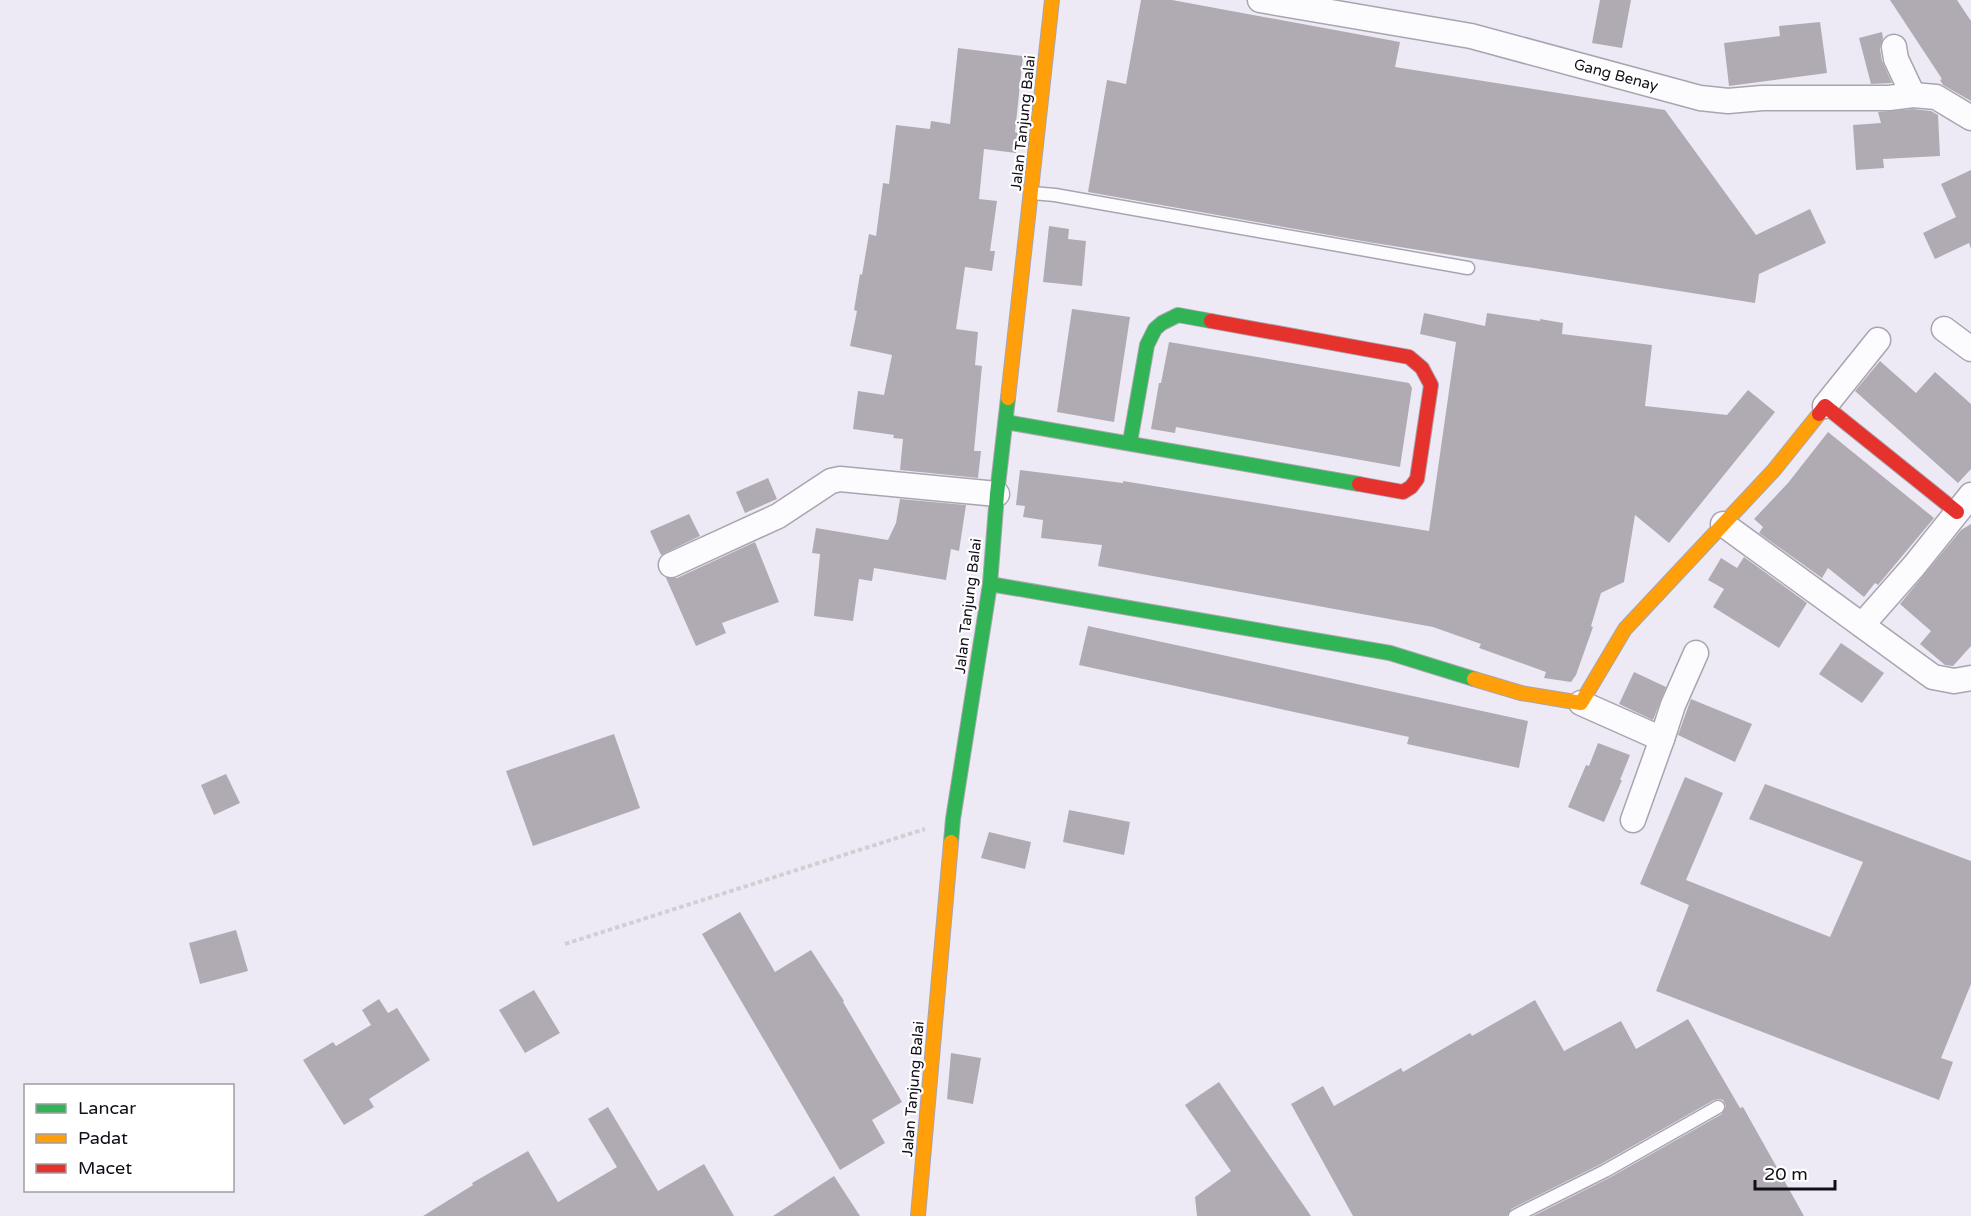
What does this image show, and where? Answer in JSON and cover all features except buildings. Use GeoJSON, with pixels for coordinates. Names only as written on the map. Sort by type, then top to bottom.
{"type":"FeatureCollection","features":[{"type":"Feature","properties":{"kind":"street","name":"Jalan Tanjung Balai"},"geometry":{"type":"LineString","coordinates":[[918,1216],[953,819],[990,584],[997,494],[1052,0]]}},
{"type":"Feature","properties":{"kind":"street","name":"Gang Benay"},"geometry":{"type":"LineString","coordinates":[[1260,0],[1471,36],[1700,98],[1728,101],[1762,98],[1889,98],[1912,95],[1936,97],[1971,118]]}},
{"type":"Feature","properties":{"kind":"street"},"geometry":{"type":"LineString","coordinates":[[1894,47],[1896,59],[1912,95]]}},
{"type":"Feature","properties":{"kind":"street"},"geometry":{"type":"LineString","coordinates":[[1006,422],[1130,442],[1403,492],[1417,479],[1431,385],[1422,368],[1409,357],[1178,315],[1162,321],[1153,330],[1147,345],[1130,442]]}},
{"type":"Feature","properties":{"kind":"street"},"geometry":{"type":"LineString","coordinates":[[1944,329],[1971,349]]}},
{"type":"Feature","properties":{"kind":"street"},"geometry":{"type":"LineString","coordinates":[[1581,703],[1625,629],[1774,470],[1878,340]]}},
{"type":"Feature","properties":{"kind":"street"},"geometry":{"type":"LineString","coordinates":[[1825,406],[1964,504],[1862,625]]}},
{"type":"Feature","properties":{"kind":"street"},"geometry":{"type":"LineString","coordinates":[[671,565],[778,516],[831,481],[840,479],[997,494]]}},
{"type":"Feature","properties":{"kind":"street"},"geometry":{"type":"LineString","coordinates":[[1723,524],[1933,677],[1954,681],[1971,678]]}},
{"type":"Feature","properties":{"kind":"street"},"geometry":{"type":"LineString","coordinates":[[990,584],[1390,654],[1521,693],[1581,703],[1662,739]]}},
{"type":"Feature","properties":{"kind":"street"},"geometry":{"type":"LineString","coordinates":[[1633,820],[1673,705],[1696,653]]}},
{"type":"Feature","properties":{"kind":"lane"},"geometry":{"type":"LineString","coordinates":[[1032,192],[1468,268]]}},
{"type":"Feature","properties":{"kind":"lane"},"geometry":{"type":"LineString","coordinates":[[1515,1216],[1605,1170],[1718,1107]]}},
{"type":"Feature","properties":{"kind":"path"},"geometry":{"type":"LineString","coordinates":[[565,944],[953,819]]}},
{"type":"Feature","properties":{"kind":"traffic: fast"},"geometry":{"type":"LineString","coordinates":[[1130,442],[1147,345],[1155,329],[1178,315],[1211,321]]}},
{"type":"Feature","properties":{"kind":"traffic: fast"},"geometry":{"type":"LineString","coordinates":[[951,842],[990,584],[1008,398]]}},
{"type":"Feature","properties":{"kind":"traffic: fast"},"geometry":{"type":"LineString","coordinates":[[1006,422],[1359,484]]}},
{"type":"Feature","properties":{"kind":"traffic: fast"},"geometry":{"type":"LineString","coordinates":[[990,584],[1390,653],[1474,679]]}},
{"type":"Feature","properties":{"kind":"traffic: slow"},"geometry":{"type":"LineString","coordinates":[[1008,398],[1052,0]]}},
{"type":"Feature","properties":{"kind":"traffic: slow"},"geometry":{"type":"LineString","coordinates":[[1474,679],[1521,693],[1581,703],[1625,629],[1774,470],[1819,414]]}},
{"type":"Feature","properties":{"kind":"traffic: slow"},"geometry":{"type":"LineString","coordinates":[[918,1216],[951,842]]}},
{"type":"Feature","properties":{"kind":"traffic: jam"},"geometry":{"type":"LineString","coordinates":[[1211,321],[1409,357],[1422,368],[1431,385],[1417,479],[1403,492],[1359,484]]}},
{"type":"Feature","properties":{"kind":"traffic: jam"},"geometry":{"type":"LineString","coordinates":[[1819,414],[1825,406],[1957,512]]}}]}
